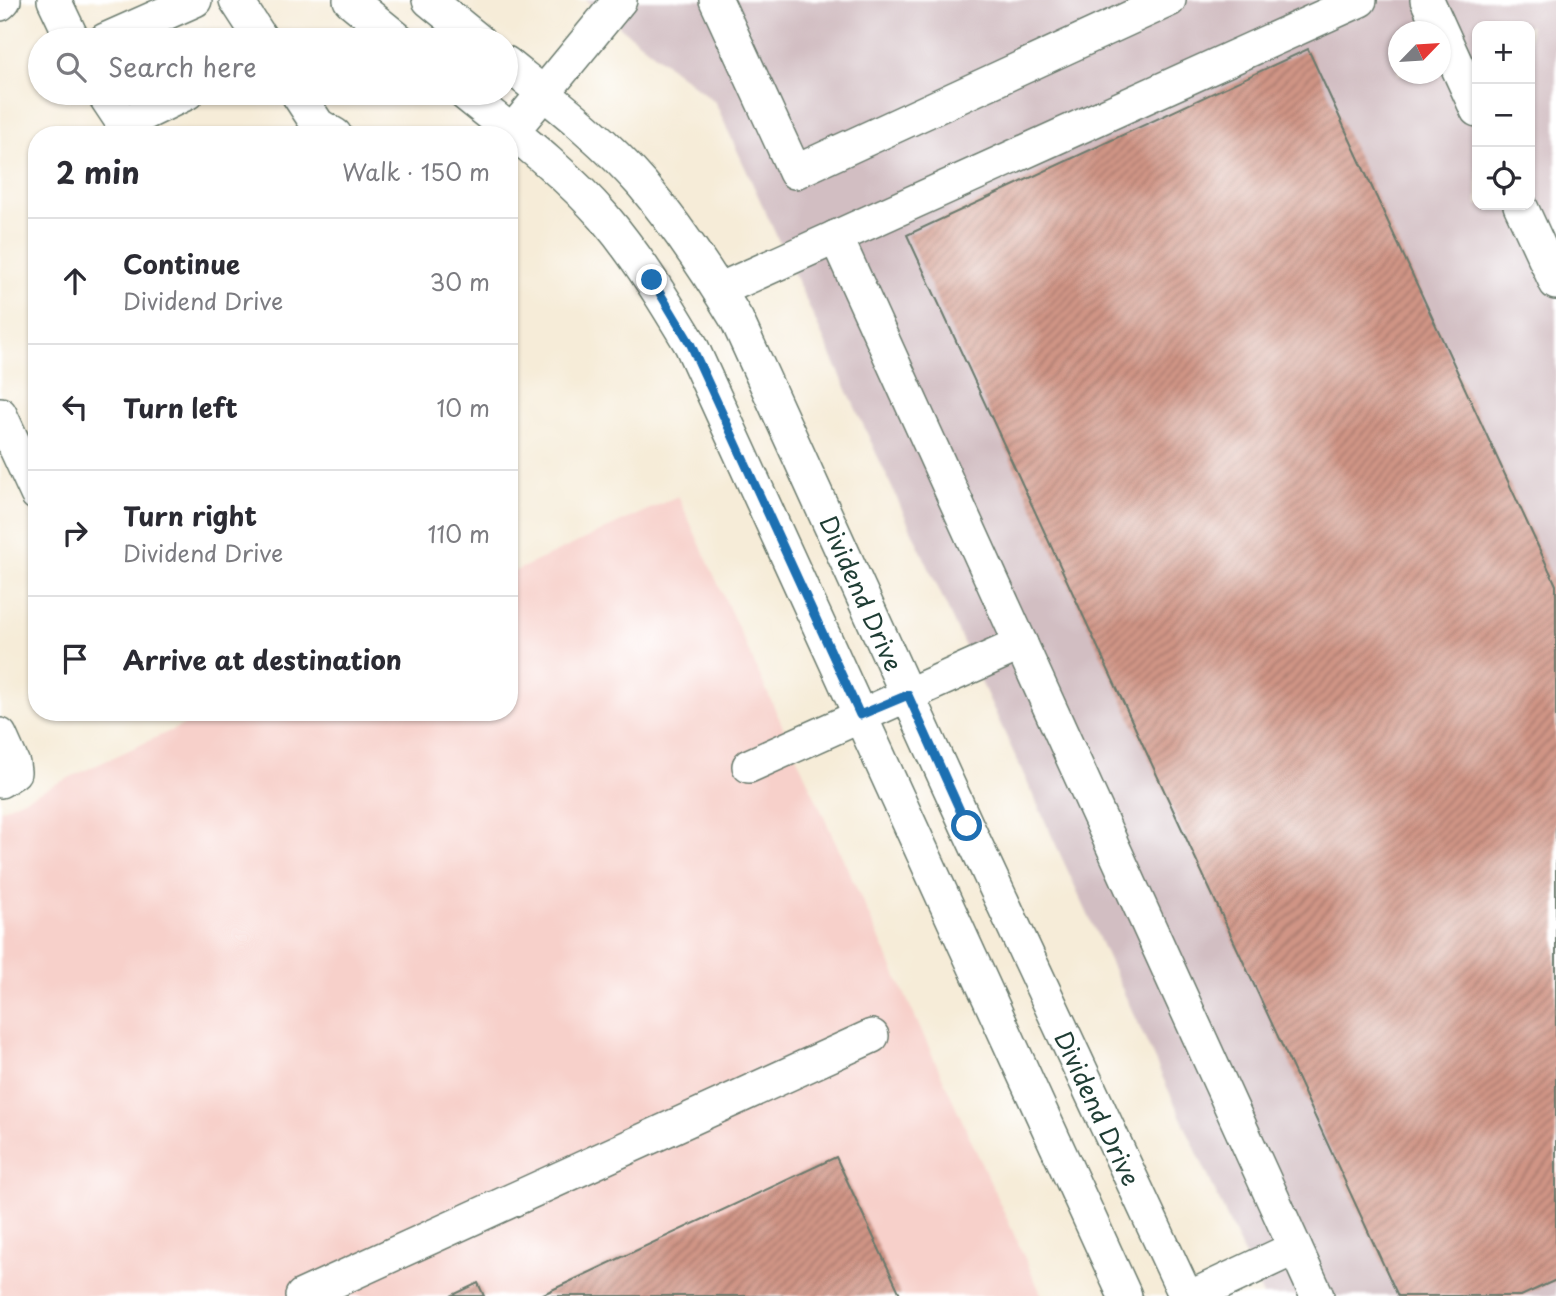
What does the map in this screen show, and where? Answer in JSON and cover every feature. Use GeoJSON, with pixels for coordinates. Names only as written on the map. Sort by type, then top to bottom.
{"type":"FeatureCollection","features":[{"type":"Feature","properties":{"kind":"street"},"geometry":{"type":"LineString","coordinates":[[0,4],[4,0]]}},
{"type":"Feature","properties":{"kind":"street"},"geometry":{"type":"LineString","coordinates":[[54,0],[67,28]]}},
{"type":"Feature","properties":{"kind":"street"},"geometry":{"type":"LineString","coordinates":[[132,28],[195,0]]}},
{"type":"Feature","properties":{"kind":"street"},"geometry":{"type":"LineString","coordinates":[[236,0],[254,28]]}},
{"type":"Feature","properties":{"kind":"street"},"geometry":{"type":"LineString","coordinates":[[350,0],[384,28]]}},
{"type":"Feature","properties":{"kind":"street"},"geometry":{"type":"LineString","coordinates":[[429,0],[463,28]]}},
{"type":"Feature","properties":{"kind":"street"},"geometry":{"type":"LineString","coordinates":[[516,126],[620,0]]}},
{"type":"Feature","properties":{"kind":"street"},"geometry":{"type":"LineString","coordinates":[[716,0],[795,172],[1169,0]]}},
{"type":"Feature","properties":{"kind":"street"},"geometry":{"type":"LineString","coordinates":[[719,290],[1360,0]]}},
{"type":"Feature","properties":{"kind":"street"},"geometry":{"type":"LineString","coordinates":[[1427,0],[1472,99]]}},
{"type":"Feature","properties":{"kind":"street","name":"Dividend Drive"},"geometry":{"type":"LineString","coordinates":[[518,73],[579,122],[640,182],[695,252],[737,320],[1186,1296]]}},
{"type":"Feature","properties":{"kind":"street"},"geometry":{"type":"LineString","coordinates":[[116,119],[154,105]]}},
{"type":"Feature","properties":{"kind":"street"},"geometry":{"type":"LineString","coordinates":[[303,105],[314,126]]}},
{"type":"Feature","properties":{"kind":"street"},"geometry":{"type":"LineString","coordinates":[[478,105],[502,126]]}},
{"type":"Feature","properties":{"kind":"street"},"geometry":{"type":"LineString","coordinates":[[518,139],[542,156],[603,216],[652,280],[691,345],[860,715],[1117,1293]]}},
{"type":"Feature","properties":{"kind":"street"},"geometry":{"type":"LineString","coordinates":[[1522,210],[1556,283]]}},
{"type":"Feature","properties":{"kind":"street"},"geometry":{"type":"LineString","coordinates":[[836,237],[1317,1296]]}},
{"type":"Feature","properties":{"kind":"street"},"geometry":{"type":"LineString","coordinates":[[0,414],[28,475]]}},
{"type":"Feature","properties":{"kind":"street"},"geometry":{"type":"LineString","coordinates":[[749,766],[1021,644]]}},
{"type":"Feature","properties":{"kind":"street"},"geometry":{"type":"LineString","coordinates":[[0,735],[14,772],[0,781]]}},
{"type":"Feature","properties":{"kind":"street"},"geometry":{"type":"LineString","coordinates":[[302,1296],[872,1036]]}},
{"type":"Feature","properties":{"kind":"street"},"geometry":{"type":"LineString","coordinates":[[1193,1296],[1295,1248]]}},
{"type":"Feature","properties":{"kind":"shaded area"},"geometry":{"type":"Polygon","coordinates":[[[586,0],[1556,0],[1556,1296],[1263,1296],[715,102],[586,0]]]}},
{"type":"Feature","properties":{"kind":"shaded area"},"geometry":{"type":"Polygon","coordinates":[[[678,496],[1042,1296],[0,1296],[0,810],[192,721],[518,721],[518,570],[678,496]]]}},
{"type":"Feature","properties":{"kind":"building"},"geometry":{"type":"Polygon","coordinates":[[[1308,49],[1556,585],[1556,1280],[1521,1296],[1398,1296],[907,235],[1308,49]]]}},
{"type":"Feature","properties":{"kind":"building"},"geometry":{"type":"Polygon","coordinates":[[[836,1157],[901,1296],[539,1296],[836,1157]]]}},
{"type":"Feature","properties":{"kind":"building"},"geometry":{"type":"Polygon","coordinates":[[[478,1283],[484,1296],[451,1296],[478,1283]]]}},
{"type":"Feature","properties":{"kind":"route"},"geometry":{"type":"LineString","coordinates":[[652,280],[691,345],[860,715],[908,695],[967,826]]}}]}
